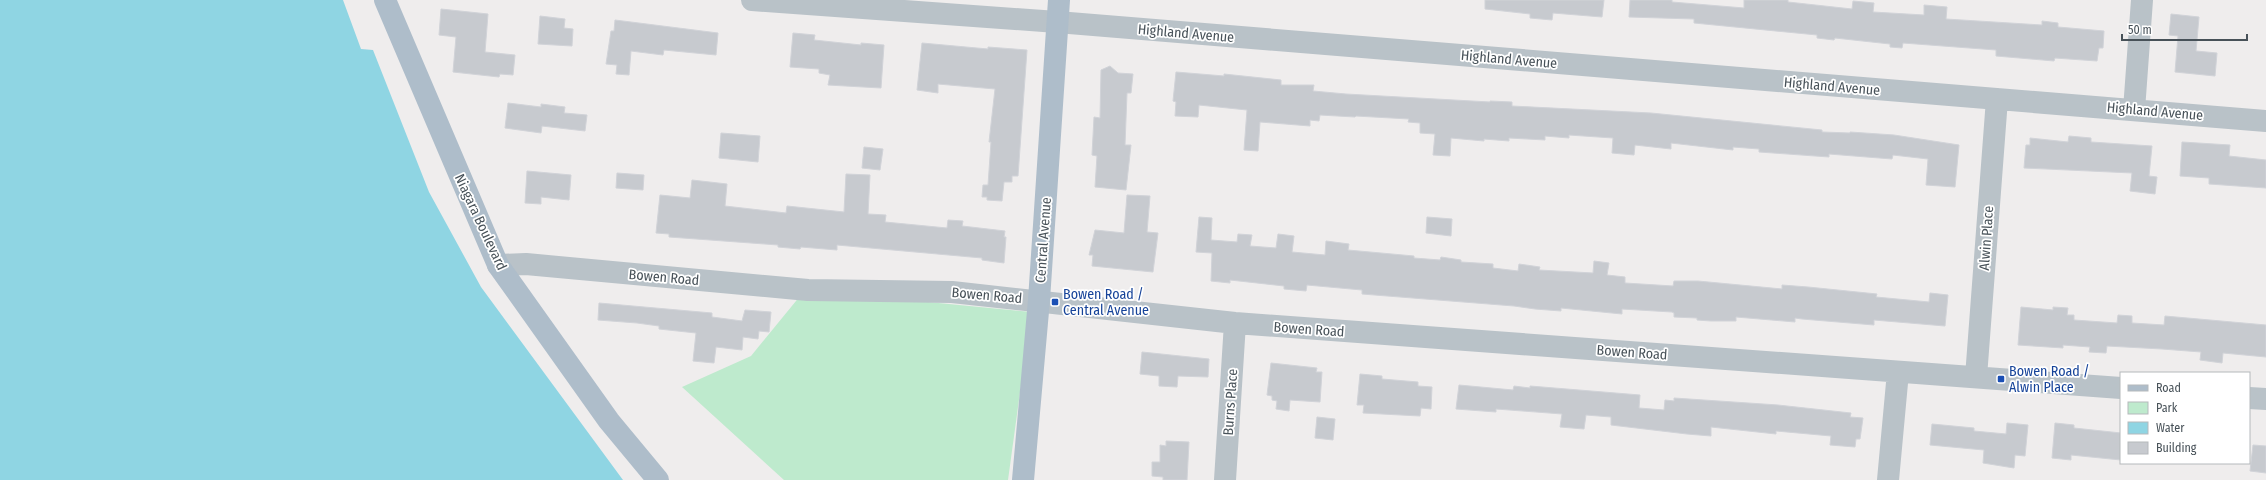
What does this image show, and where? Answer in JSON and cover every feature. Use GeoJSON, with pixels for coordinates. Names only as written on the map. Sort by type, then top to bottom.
{"type":"FeatureCollection","features":[{"type":"Feature","properties":{"kind":"main road","name":"Niagara Boulevard"},"geometry":{"type":"LineString","coordinates":[[385,0],[498,265],[609,421],[658,480]]}},
{"type":"Feature","properties":{"kind":"main road","name":"Central Avenue"},"geometry":{"type":"LineString","coordinates":[[1023,480],[1039,300],[1059,0]]}},
{"type":"Feature","properties":{"kind":"street","name":"Highland Avenue"},"geometry":{"type":"LineString","coordinates":[[752,0],[1057,22],[2266,121]]}},
{"type":"Feature","properties":{"kind":"street"},"geometry":{"type":"LineString","coordinates":[[2134,110],[2142,0]]}},
{"type":"Feature","properties":{"kind":"street","name":"Alwin Place"},"geometry":{"type":"LineString","coordinates":[[1976,377],[1997,99]]}},
{"type":"Feature","properties":{"kind":"street","name":"Bowen Road"},"geometry":{"type":"LineString","coordinates":[[498,265],[526,264],[808,290],[952,292],[1039,300],[1235,323],[2120,388]]}},
{"type":"Feature","properties":{"kind":"street","name":"Burns Place"},"geometry":{"type":"LineString","coordinates":[[1224,480],[1235,323]]}},
{"type":"Feature","properties":{"kind":"street"},"geometry":{"type":"LineString","coordinates":[[1888,480],[1898,372]]}},
{"type":"Feature","properties":{"kind":"street"},"geometry":{"type":"LineString","coordinates":[[2250,398],[2266,399]]}},
{"type":"Feature","properties":{"kind":"green space"},"geometry":{"type":"Polygon","coordinates":[[[805,290],[1031,312],[1008,480],[784,480],[682,387],[751,356],[805,290]]]}},
{"type":"Feature","properties":{"kind":"water"},"geometry":{"type":"Polygon","coordinates":[[[0,0],[343,0],[361,49],[373,50],[429,192],[481,287],[623,480],[0,480],[0,0]]]}},
{"type":"Feature","properties":{"kind":"building"},"geometry":{"type":"Polygon","coordinates":[[[1485,0],[1604,0],[1602,17],[1553,13],[1552,20],[1530,18],[1530,14],[1485,9],[1485,0]]]}},
{"type":"Feature","properties":{"kind":"building"},"geometry":{"type":"Polygon","coordinates":[[[1630,0],[1672,0],[1672,2],[1744,8],[1744,0],[1788,0],[1788,2],[1852,9],[1853,1],[1874,3],[1873,12],[1924,15],[1924,5],[1947,7],[1946,19],[2042,25],[2042,21],[2058,23],[2058,27],[2104,31],[2103,48],[2099,48],[2097,61],[2055,58],[2054,61],[1996,56],[1996,50],[1903,43],[1902,48],[1890,47],[1890,44],[1835,38],[1834,40],[1817,38],[1817,35],[1694,23],[1694,19],[1629,17],[1630,0]]]}},
{"type":"Feature","properties":{"kind":"building"},"geometry":{"type":"Polygon","coordinates":[[[441,9],[488,14],[485,52],[515,55],[513,75],[500,74],[499,77],[453,72],[456,37],[439,35],[441,9]]]}},
{"type":"Feature","properties":{"kind":"building"},"geometry":{"type":"Polygon","coordinates":[[[2171,14],[2199,17],[2196,51],[2217,53],[2215,76],[2175,72],[2178,36],[2169,35],[2171,14]]]}},
{"type":"Feature","properties":{"kind":"building"},"geometry":{"type":"Polygon","coordinates":[[[540,16],[565,19],[564,28],[573,29],[572,46],[538,44],[540,16]]]}},
{"type":"Feature","properties":{"kind":"building"},"geometry":{"type":"Polygon","coordinates":[[[615,20],[718,33],[716,55],[664,50],[663,55],[631,51],[629,75],[616,74],[617,65],[606,64],[611,31],[614,31],[615,20]]]}},
{"type":"Feature","properties":{"kind":"building"},"geometry":{"type":"Polygon","coordinates":[[[793,33],[815,35],[814,40],[861,45],[861,43],[884,45],[881,88],[828,85],[830,75],[819,73],[819,69],[790,67],[793,33]]]}},
{"type":"Feature","properties":{"kind":"building"},"geometry":{"type":"Polygon","coordinates":[[[922,43],[988,49],[988,47],[1027,50],[1018,176],[1012,176],[1012,182],[1004,182],[1002,201],[987,200],[987,197],[982,197],[983,185],[988,185],[991,142],[989,142],[995,89],[938,84],[938,93],[917,90],[922,43]]]}},
{"type":"Feature","properties":{"kind":"building"},"geometry":{"type":"Polygon","coordinates":[[[1110,66],[1118,73],[1133,74],[1131,93],[1127,93],[1125,145],[1131,145],[1126,190],[1095,187],[1097,156],[1092,155],[1094,117],[1100,118],[1101,70],[1110,66]]]}},
{"type":"Feature","properties":{"kind":"building"},"geometry":{"type":"Polygon","coordinates":[[[1176,72],[1224,76],[1224,74],[1281,80],[1281,85],[1314,85],[1313,91],[1346,94],[1512,102],[1512,106],[1651,113],[1822,130],[1822,132],[1894,135],[1959,145],[1955,187],[1926,185],[1928,159],[1893,155],[1892,159],[1829,154],[1829,157],[1759,152],[1759,149],[1733,147],[1733,150],[1671,143],[1671,149],[1635,145],[1634,155],[1612,153],[1613,138],[1569,135],[1569,138],[1545,136],[1545,140],[1509,138],[1509,141],[1484,139],[1484,141],[1451,138],[1450,156],[1433,155],[1435,134],[1420,133],[1420,123],[1408,122],[1409,119],[1356,116],[1320,115],[1319,121],[1310,120],[1310,126],[1260,122],[1258,151],[1244,150],[1247,110],[1199,105],[1198,117],[1175,116],[1176,102],[1173,101],[1176,72]]]}},
{"type":"Feature","properties":{"kind":"building"},"geometry":{"type":"Polygon","coordinates":[[[508,103],[541,107],[541,104],[565,107],[564,113],[587,115],[585,131],[542,126],[541,133],[505,128],[508,103]]]}},
{"type":"Feature","properties":{"kind":"building"},"geometry":{"type":"Polygon","coordinates":[[[721,133],[760,136],[758,162],[719,158],[721,133]]]}},
{"type":"Feature","properties":{"kind":"building"},"geometry":{"type":"Polygon","coordinates":[[[2069,136],[2091,138],[2091,142],[2152,146],[2149,176],[2157,177],[2155,194],[2130,191],[2132,173],[2024,168],[2026,145],[2030,145],[2030,138],[2068,142],[2069,136]]]}},
{"type":"Feature","properties":{"kind":"building"},"geometry":{"type":"Polygon","coordinates":[[[2182,142],[2230,145],[2229,156],[2266,160],[2266,188],[2209,184],[2209,178],[2180,176],[2182,142]]]}},
{"type":"Feature","properties":{"kind":"building"},"geometry":{"type":"Polygon","coordinates":[[[864,147],[883,149],[880,170],[862,168],[864,147]]]}},
{"type":"Feature","properties":{"kind":"building"},"geometry":{"type":"Polygon","coordinates":[[[527,171],[571,175],[569,200],[541,197],[541,204],[525,203],[527,171]]]}},
{"type":"Feature","properties":{"kind":"building"},"geometry":{"type":"Polygon","coordinates":[[[617,173],[644,175],[643,190],[616,188],[617,173]]]}},
{"type":"Feature","properties":{"kind":"building"},"geometry":{"type":"Polygon","coordinates":[[[846,174],[870,175],[868,214],[886,215],[885,222],[947,228],[948,220],[963,221],[962,226],[1005,231],[1004,263],[982,260],[982,258],[837,245],[837,250],[801,247],[800,249],[778,247],[778,245],[669,237],[669,234],[656,233],[660,195],[690,198],[692,180],[727,184],[725,206],[786,213],[787,206],[844,212],[846,174]]]}},
{"type":"Feature","properties":{"kind":"building"},"geometry":{"type":"Polygon","coordinates":[[[1127,195],[1150,196],[1147,232],[1158,233],[1153,272],[1092,266],[1093,255],[1089,255],[1095,230],[1124,233],[1127,195]]]}},
{"type":"Feature","properties":{"kind":"building"},"geometry":{"type":"Polygon","coordinates":[[[1199,217],[1212,218],[1211,240],[1237,242],[1238,234],[1252,235],[1250,246],[1276,248],[1278,234],[1294,236],[1292,252],[1325,255],[1326,241],[1349,244],[1348,250],[1440,260],[1441,257],[1461,260],[1461,262],[1493,264],[1493,268],[1518,271],[1519,264],[1540,267],[1539,270],[1593,273],[1594,261],[1609,263],[1607,275],[1625,277],[1625,283],[1673,286],[1674,281],[1698,281],[1782,289],[1782,285],[1877,294],[1876,297],[1929,302],[1930,293],[1948,295],[1945,326],[1874,320],[1874,325],[1795,318],[1795,322],[1736,317],[1736,321],[1711,321],[1697,320],[1697,318],[1674,317],[1674,313],[1672,312],[1622,309],[1622,314],[1561,308],[1561,311],[1362,294],[1362,290],[1307,285],[1306,291],[1284,289],[1284,286],[1230,280],[1230,283],[1211,281],[1212,253],[1196,252],[1199,217]]]}},
{"type":"Feature","properties":{"kind":"building"},"geometry":{"type":"Polygon","coordinates":[[[1427,217],[1452,219],[1451,236],[1426,233],[1427,217]]]}},
{"type":"Feature","properties":{"kind":"building"},"geometry":{"type":"Polygon","coordinates":[[[599,303],[712,313],[712,317],[742,321],[745,310],[771,312],[769,332],[759,331],[758,339],[743,337],[742,350],[716,347],[714,363],[693,361],[696,333],[659,329],[659,326],[637,323],[598,320],[599,303]]]}},
{"type":"Feature","properties":{"kind":"building"},"geometry":{"type":"Polygon","coordinates":[[[2021,307],[2053,310],[2053,307],[2068,308],[2067,315],[2074,315],[2074,320],[2117,323],[2118,315],[2132,316],[2132,323],[2164,325],[2165,316],[2266,325],[2266,357],[2223,353],[2222,363],[2200,360],[2201,352],[2107,346],[2106,353],[2089,352],[2090,347],[2063,345],[2063,348],[2018,345],[2021,307]]]}},
{"type":"Feature","properties":{"kind":"building"},"geometry":{"type":"Polygon","coordinates":[[[1142,352],[1209,359],[1208,377],[1178,376],[1177,387],[1159,386],[1159,376],[1140,374],[1142,352]]]}},
{"type":"Feature","properties":{"kind":"building"},"geometry":{"type":"Polygon","coordinates":[[[1271,363],[1317,368],[1316,372],[1322,372],[1320,402],[1290,400],[1289,411],[1276,409],[1277,401],[1272,400],[1272,396],[1267,395],[1271,363]]]}},
{"type":"Feature","properties":{"kind":"building"},"geometry":{"type":"Polygon","coordinates":[[[1360,374],[1382,376],[1382,379],[1418,382],[1418,386],[1432,387],[1431,409],[1421,408],[1420,416],[1363,413],[1364,405],[1357,405],[1360,374]]]}},
{"type":"Feature","properties":{"kind":"building"},"geometry":{"type":"Polygon","coordinates":[[[1459,385],[1513,390],[1514,386],[1530,388],[1530,386],[1640,395],[1639,408],[1664,410],[1665,400],[1674,401],[1674,398],[1778,405],[1851,413],[1850,417],[1863,418],[1860,439],[1856,439],[1855,447],[1830,445],[1831,436],[1776,431],[1776,434],[1711,427],[1711,436],[1687,434],[1611,425],[1611,417],[1586,415],[1584,429],[1560,427],[1562,414],[1496,409],[1496,412],[1456,409],[1459,385]]]}},
{"type":"Feature","properties":{"kind":"building"},"geometry":{"type":"Polygon","coordinates":[[[1317,417],[1335,419],[1333,440],[1315,438],[1317,417]]]}},
{"type":"Feature","properties":{"kind":"building"},"geometry":{"type":"Polygon","coordinates":[[[2007,423],[2028,425],[2025,456],[2015,455],[2014,468],[1983,463],[1984,450],[1930,445],[1932,424],[1974,428],[1974,431],[2006,434],[2007,423]]]}},
{"type":"Feature","properties":{"kind":"building"},"geometry":{"type":"Polygon","coordinates":[[[2055,423],[2074,425],[2074,428],[2120,433],[2120,460],[2071,455],[2071,460],[2052,458],[2055,423]]]}},
{"type":"Feature","properties":{"kind":"building"},"geometry":{"type":"Polygon","coordinates":[[[1166,441],[1189,442],[1187,480],[1163,480],[1163,477],[1152,476],[1152,462],[1160,462],[1160,445],[1166,446],[1166,441]]]}},
{"type":"Feature","properties":{"kind":"building"},"geometry":{"type":"Polygon","coordinates":[[[2253,445],[2266,446],[2266,473],[2250,471],[2253,445]]]}},
{"type":"Feature","properties":{"kind":"place","name":"Bowen Road / Central Avenue"},"geometry":{"type":"Point","coordinates":[1055,302]}},
{"type":"Feature","properties":{"kind":"place","name":"Bowen Road / Alwin Place"},"geometry":{"type":"Point","coordinates":[2001,379]}}]}
